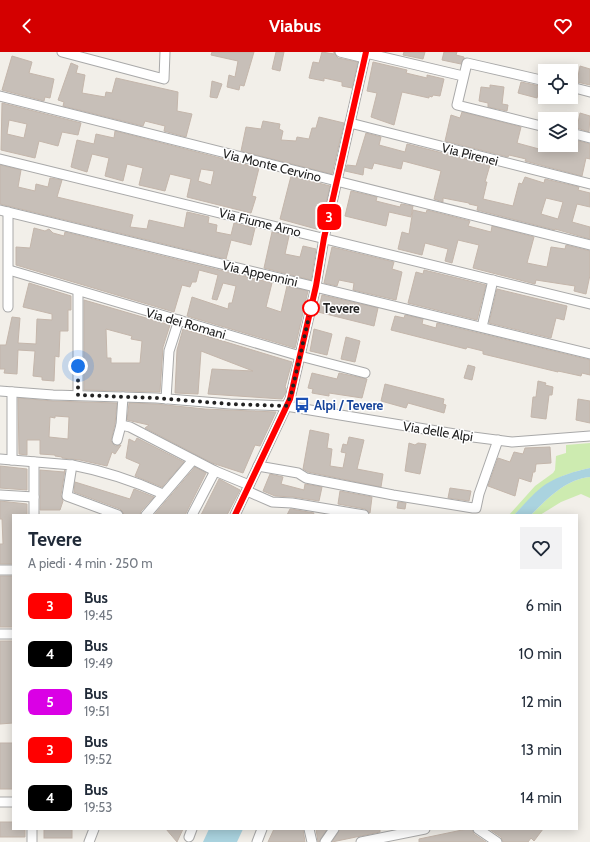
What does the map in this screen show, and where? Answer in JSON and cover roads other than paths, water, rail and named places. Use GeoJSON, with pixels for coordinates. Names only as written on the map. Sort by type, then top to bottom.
{"type":"FeatureCollection","features":[{"type":"Feature","properties":{"kind":"street"},"geometry":{"type":"LineString","coordinates":[[62,52],[164,80],[165,52]]}},
{"type":"Feature","properties":{"kind":"street"},"geometry":{"type":"LineString","coordinates":[[340,52],[365,54],[463,76]]}},
{"type":"Feature","properties":{"kind":"street"},"geometry":{"type":"LineString","coordinates":[[238,514],[248,488],[290,399],[316,286],[324,238],[365,54]]}},
{"type":"Feature","properties":{"kind":"street"},"geometry":{"type":"LineString","coordinates":[[538,79],[467,63],[457,105],[538,124]]}},
{"type":"Feature","properties":{"kind":"street"},"geometry":{"type":"LineString","coordinates":[[578,89],[590,92]]}},
{"type":"Feature","properties":{"kind":"street","name":"Via Monte Cervino"},"geometry":{"type":"LineString","coordinates":[[0,96],[590,245]]}},
{"type":"Feature","properties":{"kind":"street","name":"Via Pirenei"},"geometry":{"type":"LineString","coordinates":[[350,124],[590,184]]}},
{"type":"Feature","properties":{"kind":"street"},"geometry":{"type":"LineString","coordinates":[[578,135],[590,138]]}},
{"type":"Feature","properties":{"kind":"street","name":"Via Fiume Arno"},"geometry":{"type":"LineString","coordinates":[[0,158],[590,304]]}},
{"type":"Feature","properties":{"kind":"street"},"geometry":{"type":"LineString","coordinates":[[4,211],[9,270],[8,307]]}},
{"type":"Feature","properties":{"kind":"street","name":"Via Appennini"},"geometry":{"type":"LineString","coordinates":[[4,211],[590,354]]}},
{"type":"Feature","properties":{"kind":"street","name":"Via dei Romani"},"geometry":{"type":"LineString","coordinates":[[9,270],[300,356],[365,373]]}},
{"type":"Feature","properties":{"kind":"street"},"geometry":{"type":"LineString","coordinates":[[482,327],[493,280]]}},
{"type":"Feature","properties":{"kind":"street"},"geometry":{"type":"LineString","coordinates":[[78,291],[78,395]]}},
{"type":"Feature","properties":{"kind":"street"},"geometry":{"type":"LineString","coordinates":[[166,398],[169,351],[179,320]]}},
{"type":"Feature","properties":{"kind":"street","name":"Via delle Alpi"},"geometry":{"type":"LineString","coordinates":[[0,391],[166,398],[230,404],[286,406],[512,442],[590,436]]}},
{"type":"Feature","properties":{"kind":"street"},"geometry":{"type":"LineString","coordinates":[[12,392],[12,460]]}},
{"type":"Feature","properties":{"kind":"street"},"geometry":{"type":"LineString","coordinates":[[117,440],[121,425],[123,397]]}},
{"type":"Feature","properties":{"kind":"street"},"geometry":{"type":"LineString","coordinates":[[121,425],[130,426],[272,502],[292,503],[358,514]]}},
{"type":"Feature","properties":{"kind":"street"},"geometry":{"type":"LineString","coordinates":[[258,466],[298,473],[306,478],[393,496],[476,508],[479,494],[498,440]]}},
{"type":"Feature","properties":{"kind":"street"},"geometry":{"type":"LineString","coordinates":[[0,459],[72,465],[107,473],[138,483],[163,494]]}},
{"type":"Feature","properties":{"kind":"street"},"geometry":{"type":"LineString","coordinates":[[147,514],[193,460]]}},
{"type":"Feature","properties":{"kind":"street"},"geometry":{"type":"LineString","coordinates":[[34,462],[34,514]]}},
{"type":"Feature","properties":{"kind":"street"},"geometry":{"type":"LineString","coordinates":[[72,465],[67,496],[115,514]]}},
{"type":"Feature","properties":{"kind":"street"},"geometry":{"type":"LineString","coordinates":[[193,514],[215,471]]}},
{"type":"Feature","properties":{"kind":"street"},"geometry":{"type":"LineString","coordinates":[[0,495],[34,497]]}},
{"type":"Feature","properties":{"kind":"street"},"geometry":{"type":"LineString","coordinates":[[0,570],[12,570]]}},
{"type":"Feature","properties":{"kind":"street"},"geometry":{"type":"LineString","coordinates":[[0,634],[12,634]]}},
{"type":"Feature","properties":{"kind":"street"},"geometry":{"type":"LineString","coordinates":[[0,802],[12,802]]}},
{"type":"Feature","properties":{"kind":"street"},"geometry":{"type":"LineString","coordinates":[[32,830],[32,842]]}},
{"type":"Feature","properties":{"kind":"street"},"geometry":{"type":"LineString","coordinates":[[89,842],[94,830]]}},
{"type":"Feature","properties":{"kind":"street"},"geometry":{"type":"LineString","coordinates":[[257,842],[262,830]]}},
{"type":"Feature","properties":{"kind":"street"},"geometry":{"type":"LineString","coordinates":[[309,830],[312,842]]}},
{"type":"Feature","properties":{"kind":"street"},"geometry":{"type":"LineString","coordinates":[[325,842],[333,830]]}},
{"type":"Feature","properties":{"kind":"street"},"geometry":{"type":"LineString","coordinates":[[361,842],[421,830]]}},
{"type":"Feature","properties":{"kind":"street"},"geometry":{"type":"LineString","coordinates":[[479,830],[497,842]]}},
{"type":"Feature","properties":{"kind":"water"},"geometry":{"type":"Polygon","coordinates":[[[590,468],[590,477],[565,486],[550,496],[532,514],[515,514],[546,484],[567,474],[590,468]]]}},
{"type":"Feature","properties":{"kind":"water"},"geometry":{"type":"Polygon","coordinates":[[[209,830],[243,830],[237,842],[203,842],[209,830]]]}},
{"type":"Feature","properties":{"kind":"place","name":"Tevere"},"geometry":{"type":"Point","coordinates":[311,308]}},
{"type":"Feature","properties":{"kind":"place","name":"Alpi / Tevere"},"geometry":{"type":"Point","coordinates":[302,405]}}]}
